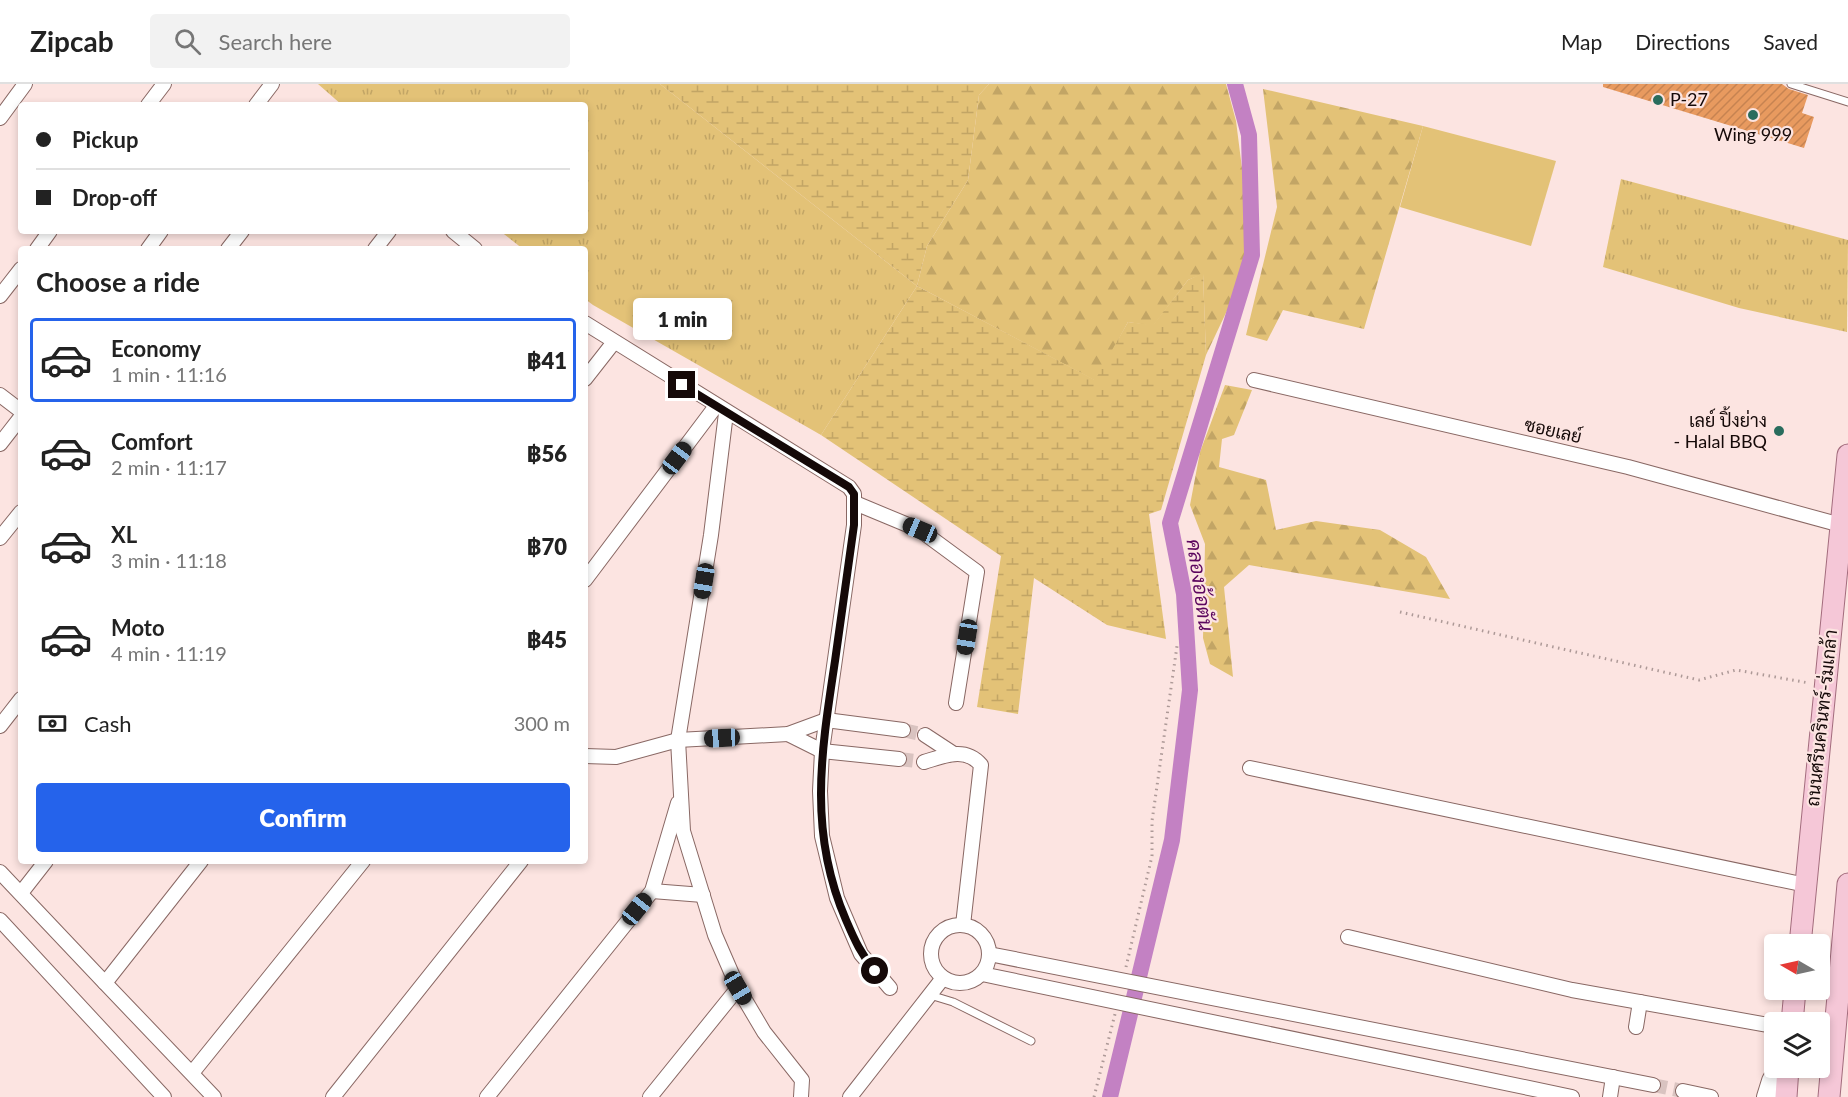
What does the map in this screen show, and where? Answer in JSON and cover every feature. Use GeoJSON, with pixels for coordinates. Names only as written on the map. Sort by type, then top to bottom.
{"type":"FeatureCollection","features":[{"type":"Feature","properties":{"kind":"main road","name":"ถนนศรีนครินทร์-ร่มเกล้า"},"geometry":{"type":"LineString","coordinates":[[1801,934],[1848,455]]}},
{"type":"Feature","properties":{"kind":"main road"},"geometry":{"type":"LineString","coordinates":[[1828,1097],[1843,990],[1848,884]]}},
{"type":"Feature","properties":{"kind":"main road"},"geometry":{"type":"LineString","coordinates":[[1833,1056],[1838,1097]]}},
{"type":"Feature","properties":{"kind":"main road"},"geometry":{"type":"LineString","coordinates":[[1767,1097],[1774,1078]]}},
{"type":"Feature","properties":{"kind":"main road"},"geometry":{"type":"LineString","coordinates":[[1786,1097],[1787,1078]]}},
{"type":"Feature","properties":{"kind":"street"},"geometry":{"type":"LineString","coordinates":[[0,118],[25,84]]}},
{"type":"Feature","properties":{"kind":"street"},"geometry":{"type":"LineString","coordinates":[[150,102],[164,84]]}},
{"type":"Feature","properties":{"kind":"street"},"geometry":{"type":"LineString","coordinates":[[258,102],[272,84]]}},
{"type":"Feature","properties":{"kind":"street"},"geometry":{"type":"LineString","coordinates":[[230,246],[240,234]]}},
{"type":"Feature","properties":{"kind":"street"},"geometry":{"type":"LineString","coordinates":[[377,246],[387,234]]}},
{"type":"Feature","properties":{"kind":"street"},"geometry":{"type":"LineString","coordinates":[[457,234],[471,246]]}},
{"type":"Feature","properties":{"kind":"street"},"geometry":{"type":"LineString","coordinates":[[0,296],[18,273]]}},
{"type":"Feature","properties":{"kind":"street"},"geometry":{"type":"LineString","coordinates":[[588,325],[849,487],[854,494],[854,525],[822,751],[820,791],[822,836],[837,898],[861,954],[890,988]]}},
{"type":"Feature","properties":{"kind":"street"},"geometry":{"type":"LineString","coordinates":[[588,375],[614,342]]}},
{"type":"Feature","properties":{"kind":"street","name":"ซอยเลย์"},"geometry":{"type":"LineString","coordinates":[[1254,380],[1628,467],[1841,525]]}},
{"type":"Feature","properties":{"kind":"street"},"geometry":{"type":"LineString","coordinates":[[0,395],[18,409]]}},
{"type":"Feature","properties":{"kind":"street"},"geometry":{"type":"LineString","coordinates":[[588,576],[721,409]]}},
{"type":"Feature","properties":{"kind":"street"},"geometry":{"type":"LineString","coordinates":[[721,409],[711,535],[678,740],[683,831],[714,935],[738,988],[764,1032],[802,1080],[801,1097]]}},
{"type":"Feature","properties":{"kind":"street"},"geometry":{"type":"LineString","coordinates":[[0,444],[18,421]]}},
{"type":"Feature","properties":{"kind":"street"},"geometry":{"type":"LineString","coordinates":[[855,503],[920,530],[977,572],[956,703]]}},
{"type":"Feature","properties":{"kind":"street"},"geometry":{"type":"LineString","coordinates":[[0,538],[18,516]]}},
{"type":"Feature","properties":{"kind":"street"},"geometry":{"type":"LineString","coordinates":[[0,726],[18,703]]}},
{"type":"Feature","properties":{"kind":"street"},"geometry":{"type":"LineString","coordinates":[[588,756],[616,757],[678,740],[788,734],[826,720],[903,729]]}},
{"type":"Feature","properties":{"kind":"street"},"geometry":{"type":"LineString","coordinates":[[788,734],[822,751],[899,759]]}},
{"type":"Feature","properties":{"kind":"street"},"geometry":{"type":"LineString","coordinates":[[925,735],[954,754]]}},
{"type":"Feature","properties":{"kind":"street"},"geometry":{"type":"LineString","coordinates":[[924,762],[954,754],[970,755],[981,765],[963,925]]}},
{"type":"Feature","properties":{"kind":"street"},"geometry":{"type":"LineString","coordinates":[[1250,768],[1806,885]]}},
{"type":"Feature","properties":{"kind":"street"},"geometry":{"type":"LineString","coordinates":[[487,1097],[652,891],[681,792]]}},
{"type":"Feature","properties":{"kind":"street"},"geometry":{"type":"LineString","coordinates":[[21,893],[44,864]]}},
{"type":"Feature","properties":{"kind":"street"},"geometry":{"type":"LineString","coordinates":[[105,983],[199,864]]}},
{"type":"Feature","properties":{"kind":"street"},"geometry":{"type":"LineString","coordinates":[[192,1073],[361,864]]}},
{"type":"Feature","properties":{"kind":"street"},"geometry":{"type":"LineString","coordinates":[[333,1097],[519,864]]}},
{"type":"Feature","properties":{"kind":"street"},"geometry":{"type":"LineString","coordinates":[[0,872],[214,1097]]}},
{"type":"Feature","properties":{"kind":"street"},"geometry":{"type":"LineString","coordinates":[[652,891],[703,896]]}},
{"type":"Feature","properties":{"kind":"street"},"geometry":{"type":"LineString","coordinates":[[0,920],[164,1097]]}},
{"type":"Feature","properties":{"kind":"street"},"geometry":{"type":"LineString","coordinates":[[963,925],[979,932],[984,938],[989,954],[982,974],[973,980],[953,983],[943,978],[934,969],[931,957],[933,944],[939,933],[950,926],[963,925]]}},
{"type":"Feature","properties":{"kind":"street"},"geometry":{"type":"LineString","coordinates":[[1348,937],[1572,990],[1764,1024]]}},
{"type":"Feature","properties":{"kind":"street"},"geometry":{"type":"LineString","coordinates":[[989,954],[1228,1003],[1653,1085]]}},
{"type":"Feature","properties":{"kind":"street"},"geometry":{"type":"LineString","coordinates":[[982,974],[1572,1097]]}},
{"type":"Feature","properties":{"kind":"street"},"geometry":{"type":"LineString","coordinates":[[850,1097],[943,978]]}},
{"type":"Feature","properties":{"kind":"street"},"geometry":{"type":"LineString","coordinates":[[650,1097],[738,988]]}},
{"type":"Feature","properties":{"kind":"street"},"geometry":{"type":"LineString","coordinates":[[1636,1027],[1640,1002]]}},
{"type":"Feature","properties":{"kind":"street"},"geometry":{"type":"LineString","coordinates":[[1610,1097],[1613,1077]]}},
{"type":"Feature","properties":{"kind":"street"},"geometry":{"type":"LineString","coordinates":[[1683,1091],[1711,1097]]}},
{"type":"Feature","properties":{"kind":"lane"},"geometry":{"type":"LineString","coordinates":[[1791,84],[1848,102]]}},
{"type":"Feature","properties":{"kind":"lane"},"geometry":{"type":"LineString","coordinates":[[930,995],[953,1002],[1031,1041]]}},
{"type":"Feature","properties":{"kind":"path"},"geometry":{"type":"LineString","coordinates":[[1400,612],[1699,680],[1736,670],[1825,686]]}},
{"type":"Feature","properties":{"kind":"path"},"geometry":{"type":"LineString","coordinates":[[1124,977],[1152,856],[1152,821],[1177,646]]}},
{"type":"Feature","properties":{"kind":"path"},"geometry":{"type":"LineString","coordinates":[[1094,1097],[1116,1011]]}},
{"type":"Feature","properties":{"kind":"green space"},"geometry":{"type":"Polygon","coordinates":[[[318,84],[660,84],[917,286],[821,435],[588,301],[588,246],[519,246],[504,234],[588,234],[588,102],[339,102],[318,84]]]}},
{"type":"Feature","properties":{"kind":"green space"},"geometry":{"type":"Polygon","coordinates":[[[660,84],[989,84],[979,95],[968,180],[927,246],[917,286],[660,84]]]}},
{"type":"Feature","properties":{"kind":"green space"},"geometry":{"type":"Polygon","coordinates":[[[989,84],[1226,84],[1236,121],[1245,192],[1245,262],[1233,298],[1206,355],[1203,274],[1188,280],[1153,326],[1128,322],[1096,381],[917,286],[927,246],[968,180],[979,95],[989,84]]]}},
{"type":"Feature","properties":{"kind":"green space"},"geometry":{"type":"Polygon","coordinates":[[[1263,89],[1423,126],[1364,329],[1283,310],[1267,341],[1246,335],[1277,207],[1263,89]]]}},
{"type":"Feature","properties":{"kind":"green space"},"geometry":{"type":"Polygon","coordinates":[[[1423,126],[1556,161],[1531,246],[1400,207],[1423,126]]]}},
{"type":"Feature","properties":{"kind":"green space"},"geometry":{"type":"Polygon","coordinates":[[[1621,179],[1848,240],[1847,332],[1739,308],[1603,267],[1621,179]]]}},
{"type":"Feature","properties":{"kind":"green space"},"geometry":{"type":"Polygon","coordinates":[[[1203,273],[1206,355],[1161,510],[1149,514],[1166,639],[1107,625],[1034,578],[1018,714],[977,707],[1001,556],[821,435],[917,286],[1095,380],[1128,322],[1153,325],[1188,280],[1203,273]]]}},
{"type":"Feature","properties":{"kind":"green space"},"geometry":{"type":"Polygon","coordinates":[[[1225,385],[1252,390],[1234,435],[1222,439],[1219,467],[1266,480],[1276,530],[1316,521],[1380,530],[1426,557],[1450,599],[1249,565],[1224,587],[1233,677],[1210,664],[1203,638],[1205,544],[1190,505],[1200,452],[1225,385]]]}},
{"type":"Feature","properties":{"kind":"building","name":"Wing 999"},"geometry":{"type":"Polygon","coordinates":[[[1603,84],[1782,84],[1789,89],[1808,95],[1802,113],[1814,117],[1804,148],[1603,87],[1603,84]]]}},
{"type":"Feature","properties":{"kind":"waterway","name":"คลองอ้อตัน"},"geometry":{"type":"LineString","coordinates":[[1110,1097],[1172,840],[1190,690],[1184,594],[1170,523],[1252,255],[1249,135],[1235,84]]}},
{"type":"Feature","properties":{"kind":"tunnel"},"geometry":{"type":"LineString","coordinates":[[903,730],[925,735]]}},
{"type":"Feature","properties":{"kind":"tunnel"},"geometry":{"type":"LineString","coordinates":[[899,759],[924,762]]}},
{"type":"Feature","properties":{"kind":"tunnel"},"geometry":{"type":"LineString","coordinates":[[1653,1085],[1683,1091]]}},
{"type":"Feature","properties":{"kind":"place","name":"P-27"},"geometry":{"type":"Point","coordinates":[1658,100]}},
{"type":"Feature","properties":{"kind":"place","name":"Wing 999"},"geometry":{"type":"Point","coordinates":[1753,115]}},
{"type":"Feature","properties":{"kind":"place","name":"เลย์ ปิ้งย่าง - Halal BBQ"},"geometry":{"type":"Point","coordinates":[1779,431]}},
{"type":"Feature","properties":{"kind":"route"},"geometry":{"type":"LineString","coordinates":[[682,385],[849,487],[854,494],[854,525],[822,751],[820,791],[822,836],[837,898],[861,954],[875,971]]}}]}
